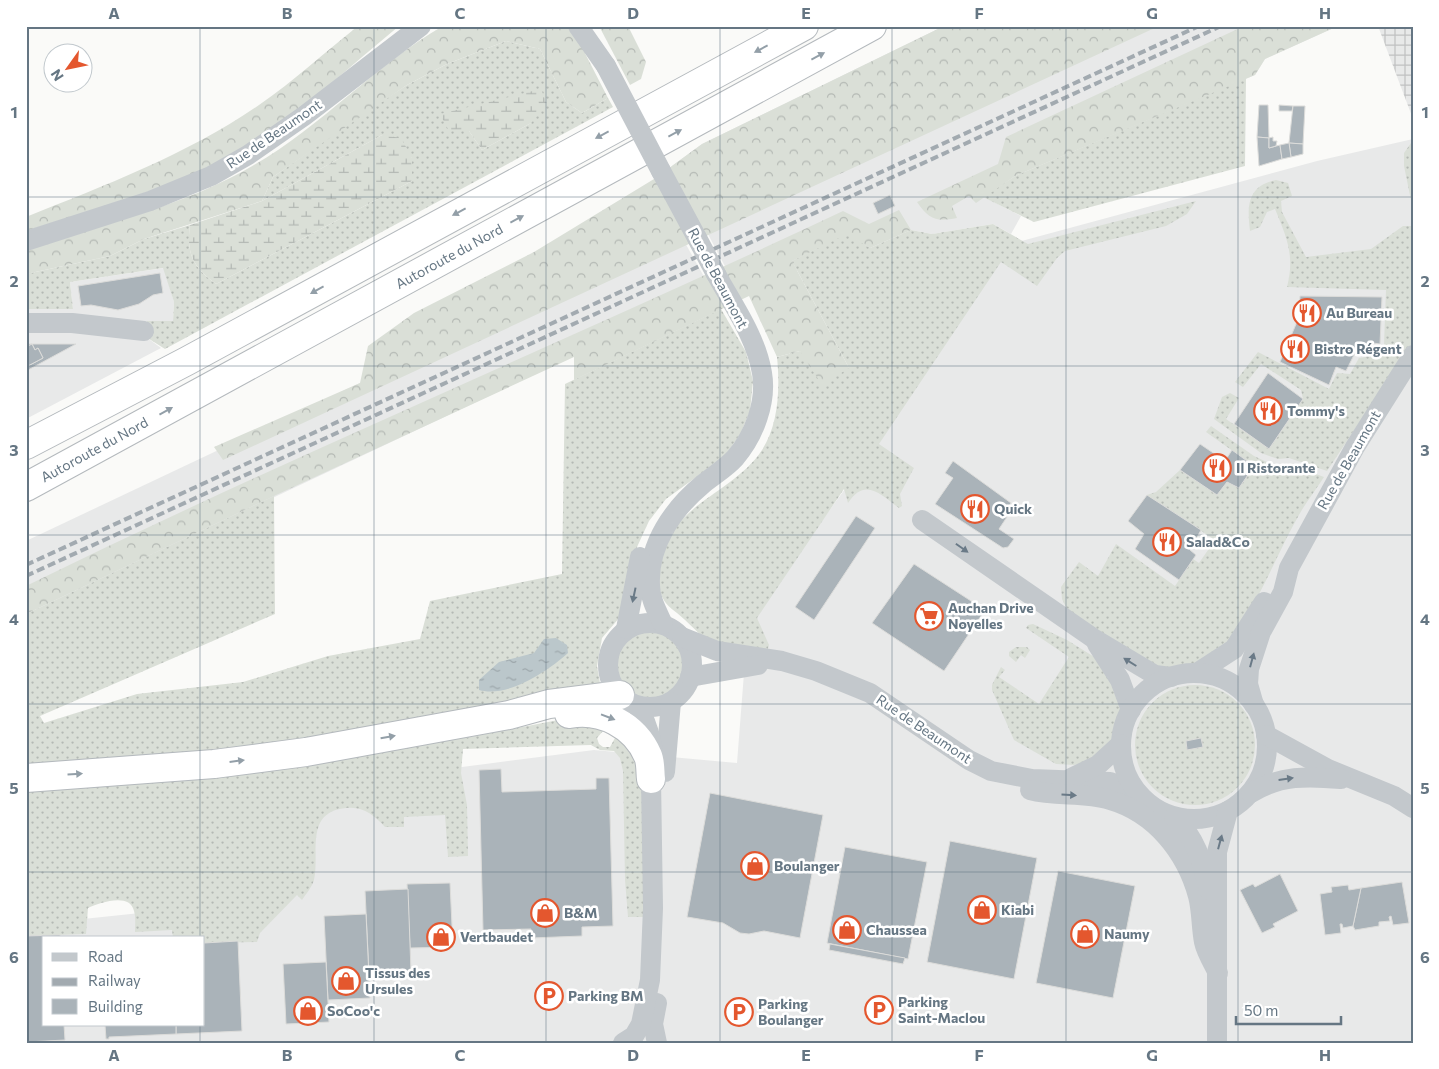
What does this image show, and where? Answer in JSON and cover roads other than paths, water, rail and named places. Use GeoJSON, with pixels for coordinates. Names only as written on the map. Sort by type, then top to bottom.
{"type":"FeatureCollection","features":[{"type":"Feature","properties":{"kind":"highway"},"geometry":{"type":"LineString","coordinates":[[26,446],[187,361],[804,26]]}},
{"type":"Feature","properties":{"kind":"highway","name":"Autoroute du Nord"},"geometry":{"type":"LineString","coordinates":[[26,487],[872,26]]}},
{"type":"Feature","properties":{"kind":"highway"},"geometry":{"type":"LineString","coordinates":[[26,505],[68,480],[93,452]]}},
{"type":"Feature","properties":{"kind":"highway"},"geometry":{"type":"LineString","coordinates":[[26,778],[214,764],[297,754],[509,715],[549,704],[629,700]]}},
{"type":"Feature","properties":{"kind":"highway"},"geometry":{"type":"LineString","coordinates":[[509,715],[531,721],[577,712],[604,715],[634,734],[648,756],[651,779]]}},
{"type":"Feature","properties":{"kind":"street","name":"Rue de Beaumont"},"geometry":{"type":"LineString","coordinates":[[26,241],[150,202],[218,172],[248,156],[304,116],[421,26]]}},
{"type":"Feature","properties":{"kind":"street","name":"Rue de Beaumont"},"geometry":{"type":"LineString","coordinates":[[578,26],[606,66]]}},
{"type":"Feature","properties":{"kind":"street","name":"Rue de Beaumont"},"geometry":{"type":"LineString","coordinates":[[590,26],[606,66],[756,348],[762,375],[762,399],[756,423],[747,442],[727,466],[702,485],[682,504],[661,534],[655,548],[650,566],[650,586],[653,602],[663,624]]}},
{"type":"Feature","properties":{"kind":"street"},"geometry":{"type":"LineString","coordinates":[[26,323],[72,323],[144,331]]}},
{"type":"Feature","properties":{"kind":"street","name":"Rue de Beaumont"},"geometry":{"type":"LineString","coordinates":[[1254,705],[1248,684],[1249,669],[1261,632],[1283,592],[1289,568],[1355,447],[1413,355]]}},
{"type":"Feature","properties":{"kind":"street","name":"Rue de Beaumont"},"geometry":{"type":"LineString","coordinates":[[626,629],[639,560],[651,532],[668,507],[676,499],[702,485]]}},
{"type":"Feature","properties":{"kind":"street"},"geometry":{"type":"LineString","coordinates":[[922,520],[1074,626],[1155,676],[1171,677],[1197,673],[1229,682],[1242,692],[1254,705],[1262,721],[1266,736],[1261,776],[1250,794]]}},
{"type":"Feature","properties":{"kind":"street","name":"Rue de Beaumont"},"geometry":{"type":"LineString","coordinates":[[1197,673],[1234,649],[1273,585],[1289,568]]}},
{"type":"Feature","properties":{"kind":"street"},"geometry":{"type":"LineString","coordinates":[[623,1043],[634,1036],[641,1024],[650,980],[653,908],[651,779],[655,760],[652,739],[629,700],[609,676],[608,655],[618,636],[626,629],[644,622],[663,624],[682,637],[692,656],[690,678],[683,691],[671,702],[650,707],[629,700]]}},
{"type":"Feature","properties":{"kind":"street","name":"Rue de Beaumont"},"geometry":{"type":"LineString","coordinates":[[682,637],[717,652],[782,661],[816,671],[870,693],[969,760],[991,771],[1032,779],[1110,782],[1135,790]]}},
{"type":"Feature","properties":{"kind":"street"},"geometry":{"type":"LineString","coordinates":[[1093,638],[1120,680],[1131,710]]}},
{"type":"Feature","properties":{"kind":"street","name":"Rue de Beaumont"},"geometry":{"type":"LineString","coordinates":[[690,678],[718,670],[782,661]]}},
{"type":"Feature","properties":{"kind":"street"},"geometry":{"type":"LineString","coordinates":[[1171,677],[1148,690],[1131,710],[1124,726],[1121,744],[1124,768],[1135,790],[1152,806],[1174,817],[1188,832],[1200,853],[1218,925]]}},
{"type":"Feature","properties":{"kind":"street"},"geometry":{"type":"LineString","coordinates":[[657,1043],[653,1024],[658,998],[666,923],[663,792],[671,702]]}},
{"type":"Feature","properties":{"kind":"street"},"geometry":{"type":"LineString","coordinates":[[1266,736],[1328,769],[1394,796],[1413,808]]}},
{"type":"Feature","properties":{"kind":"street","name":"Rue de Beaumont"},"geometry":{"type":"LineString","coordinates":[[1070,779],[1098,765],[1121,744]]}},
{"type":"Feature","properties":{"kind":"street"},"geometry":{"type":"LineString","coordinates":[[991,771],[1016,786],[1043,793],[1081,795],[1110,800],[1134,811],[1155,824],[1175,845],[1186,863],[1198,898],[1204,943],[1218,973]]}},
{"type":"Feature","properties":{"kind":"street"},"geometry":{"type":"LineString","coordinates":[[1174,817],[1202,819],[1228,811],[1267,783],[1283,778],[1304,777],[1355,780]]}},
{"type":"Feature","properties":{"kind":"street"},"geometry":{"type":"LineString","coordinates":[[1216,1039],[1218,973],[1217,852],[1228,811]]}},
{"type":"Feature","properties":{"kind":"water"},"geometry":{"type":"Polygon","coordinates":[[[556,638],[567,645],[568,653],[549,668],[514,687],[502,690],[479,690],[479,680],[499,662],[534,653],[544,639],[556,638]]]}},
{"type":"Feature","properties":{"kind":"railway"},"geometry":{"type":"LineString","coordinates":[[26,565],[1199,26]]}},
{"type":"Feature","properties":{"kind":"railway"},"geometry":{"type":"LineString","coordinates":[[26,576],[1221,26]]}},
{"type":"Feature","properties":{"kind":"place","name":"Au Bureau"},"geometry":{"type":"Point","coordinates":[1307,313]}},
{"type":"Feature","properties":{"kind":"place","name":"Bistro Régent"},"geometry":{"type":"Point","coordinates":[1295,349]}},
{"type":"Feature","properties":{"kind":"place","name":"Tommy's"},"geometry":{"type":"Point","coordinates":[1268,411]}},
{"type":"Feature","properties":{"kind":"place","name":"Il Ristorante"},"geometry":{"type":"Point","coordinates":[1217,468]}},
{"type":"Feature","properties":{"kind":"place","name":"Quick"},"geometry":{"type":"Point","coordinates":[975,509]}},
{"type":"Feature","properties":{"kind":"place","name":"Salad&Co"},"geometry":{"type":"Point","coordinates":[1167,542]}},
{"type":"Feature","properties":{"kind":"place","name":"Auchan Drive Noyelles"},"geometry":{"type":"Point","coordinates":[929,616]}},
{"type":"Feature","properties":{"kind":"place","name":"Boulanger"},"geometry":{"type":"Point","coordinates":[755,866]}},
{"type":"Feature","properties":{"kind":"place","name":"Kiabi"},"geometry":{"type":"Point","coordinates":[982,910]}},
{"type":"Feature","properties":{"kind":"place","name":"B&M"},"geometry":{"type":"Point","coordinates":[545,913]}},
{"type":"Feature","properties":{"kind":"place","name":"Chaussea"},"geometry":{"type":"Point","coordinates":[847,930]}},
{"type":"Feature","properties":{"kind":"place","name":"Naumy"},"geometry":{"type":"Point","coordinates":[1085,934]}},
{"type":"Feature","properties":{"kind":"place","name":"Vertbaudet"},"geometry":{"type":"Point","coordinates":[441,937]}},
{"type":"Feature","properties":{"kind":"place","name":"Tissus des Ursules"},"geometry":{"type":"Point","coordinates":[346,981]}},
{"type":"Feature","properties":{"kind":"place","name":"Parking BM"},"geometry":{"type":"Point","coordinates":[549,996]}},
{"type":"Feature","properties":{"kind":"place","name":"Parking Saint-Maclou"},"geometry":{"type":"Point","coordinates":[879,1010]}},
{"type":"Feature","properties":{"kind":"place","name":"SoCoo'c"},"geometry":{"type":"Point","coordinates":[308,1011]}},
{"type":"Feature","properties":{"kind":"place","name":"Parking Boulanger"},"geometry":{"type":"Point","coordinates":[739,1012]}}]}
